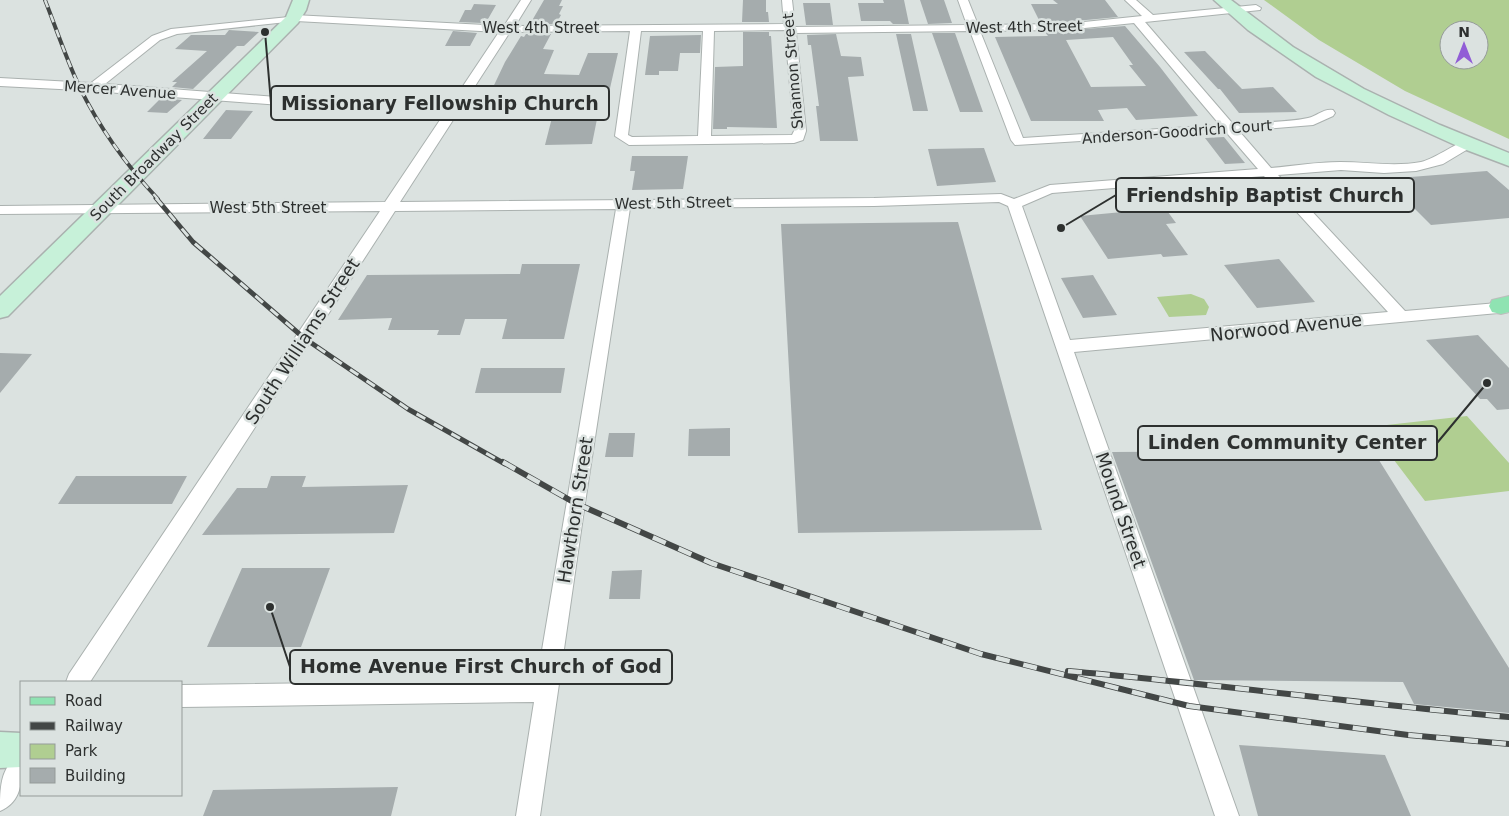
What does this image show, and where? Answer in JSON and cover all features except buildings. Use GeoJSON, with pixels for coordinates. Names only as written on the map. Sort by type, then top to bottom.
{"type":"FeatureCollection","features":[{"type":"Feature","properties":{"kind":"main road"},"geometry":{"type":"LineString","coordinates":[[1240,5],[1294,36]]}},
{"type":"Feature","properties":{"kind":"main road"},"geometry":{"type":"LineString","coordinates":[[1240,5],[1262,34],[1321,73],[1402,114],[1509,160]]}},
{"type":"Feature","properties":{"kind":"main road","name":"South Broadway Street"},"geometry":{"type":"LineString","coordinates":[[0,310],[103,209],[295,13]]}},
{"type":"Feature","properties":{"kind":"main road"},"geometry":{"type":"LineString","coordinates":[[1345,66],[1418,106],[1509,148]]}},
{"type":"Feature","properties":{"kind":"main road"},"geometry":{"type":"LineString","coordinates":[[0,750],[20,750]]}},
{"type":"Feature","properties":{"kind":"street","name":"South Williams Street"},"geometry":{"type":"LineString","coordinates":[[78,681],[526,0]]}},
{"type":"Feature","properties":{"kind":"street","name":"Shannon Street"},"geometry":{"type":"LineString","coordinates":[[704,141],[786,140],[794,139],[800,134],[787,0]]}},
{"type":"Feature","properties":{"kind":"street"},"geometry":{"type":"LineString","coordinates":[[963,0],[974,28]]}},
{"type":"Feature","properties":{"kind":"street"},"geometry":{"type":"LineString","coordinates":[[1130,0],[1151,19]]}},
{"type":"Feature","properties":{"kind":"street","name":"West 4th Street"},"geometry":{"type":"LineString","coordinates":[[94,88],[161,35],[176,31],[295,13],[507,29],[709,27],[974,28],[1065,27],[1151,19],[1240,5]]}},
{"type":"Feature","properties":{"kind":"street"},"geometry":{"type":"LineString","coordinates":[[1137,20],[1232,128],[1267,171],[1318,224],[1400,316]]}},
{"type":"Feature","properties":{"kind":"street"},"geometry":{"type":"LineString","coordinates":[[636,28],[621,136],[629,142],[704,141],[709,27]]}},
{"type":"Feature","properties":{"kind":"street","name":"Anderson-Goodrich Court"},"geometry":{"type":"LineString","coordinates":[[974,28],[1017,140],[1024,143],[1298,123],[1329,113]]}},
{"type":"Feature","properties":{"kind":"street","name":"Mercer Avenue"},"geometry":{"type":"LineString","coordinates":[[0,82],[450,114]]}},
{"type":"Feature","properties":{"kind":"street"},"geometry":{"type":"LineString","coordinates":[[1014,204],[1050,189],[1341,166],[1381,170],[1428,165],[1448,157],[1468,143]]}},
{"type":"Feature","properties":{"kind":"street","name":"West 5th Street"},"geometry":{"type":"LineString","coordinates":[[0,210],[874,202],[1001,198],[1014,204]]}},
{"type":"Feature","properties":{"kind":"street","name":"Hawthorn Street"},"geometry":{"type":"LineString","coordinates":[[528,816],[575,503],[624,204]]}},
{"type":"Feature","properties":{"kind":"street","name":"Mound Street"},"geometry":{"type":"LineString","coordinates":[[1014,204],[1227,816]]}},
{"type":"Feature","properties":{"kind":"street","name":"Norwood Avenue"},"geometry":{"type":"LineString","coordinates":[[1063,347],[1507,306]]}},
{"type":"Feature","properties":{"kind":"street"},"geometry":{"type":"LineString","coordinates":[[182,696],[547,691]]}},
{"type":"Feature","properties":{"kind":"street"},"geometry":{"type":"LineString","coordinates":[[0,799],[20,769]]}},
{"type":"Feature","properties":{"kind":"green space"},"geometry":{"type":"Polygon","coordinates":[[[1264,0],[1509,0],[1509,139],[1405,91],[1319,40],[1264,0]]]}},
{"type":"Feature","properties":{"kind":"green space"},"geometry":{"type":"Polygon","coordinates":[[[1191,294],[1204,299],[1209,307],[1206,315],[1169,317],[1157,297],[1191,294]]]}},
{"type":"Feature","properties":{"kind":"green space"},"geometry":{"type":"Polygon","coordinates":[[[1467,416],[1509,463],[1509,491],[1425,501],[1369,427],[1467,416]]]}},
{"type":"Feature","properties":{"kind":"railway"},"geometry":{"type":"LineString","coordinates":[[45,0],[79,86],[95,116],[114,146],[158,199]]}},
{"type":"Feature","properties":{"kind":"railway"},"geometry":{"type":"LineString","coordinates":[[156,198],[193,242],[304,338],[408,409],[505,464]]}},
{"type":"Feature","properties":{"kind":"railway"},"geometry":{"type":"LineString","coordinates":[[503,462],[575,503],[711,563],[981,654],[1189,706],[1408,735],[1509,744]]}},
{"type":"Feature","properties":{"kind":"railway"},"geometry":{"type":"LineString","coordinates":[[1068,671],[1509,717]]}},
{"type":"Feature","properties":{"kind":"place","name":"Missionary Fellowship Church"},"geometry":{"type":"Point","coordinates":[265,32]}},
{"type":"Feature","properties":{"kind":"place","name":"Friendship Baptist Church"},"geometry":{"type":"Point","coordinates":[1061,228]}},
{"type":"Feature","properties":{"kind":"place","name":"Linden Community Center"},"geometry":{"type":"Point","coordinates":[1487,383]}},
{"type":"Feature","properties":{"kind":"place","name":"Home Avenue First Church of God"},"geometry":{"type":"Point","coordinates":[270,607]}}]}
